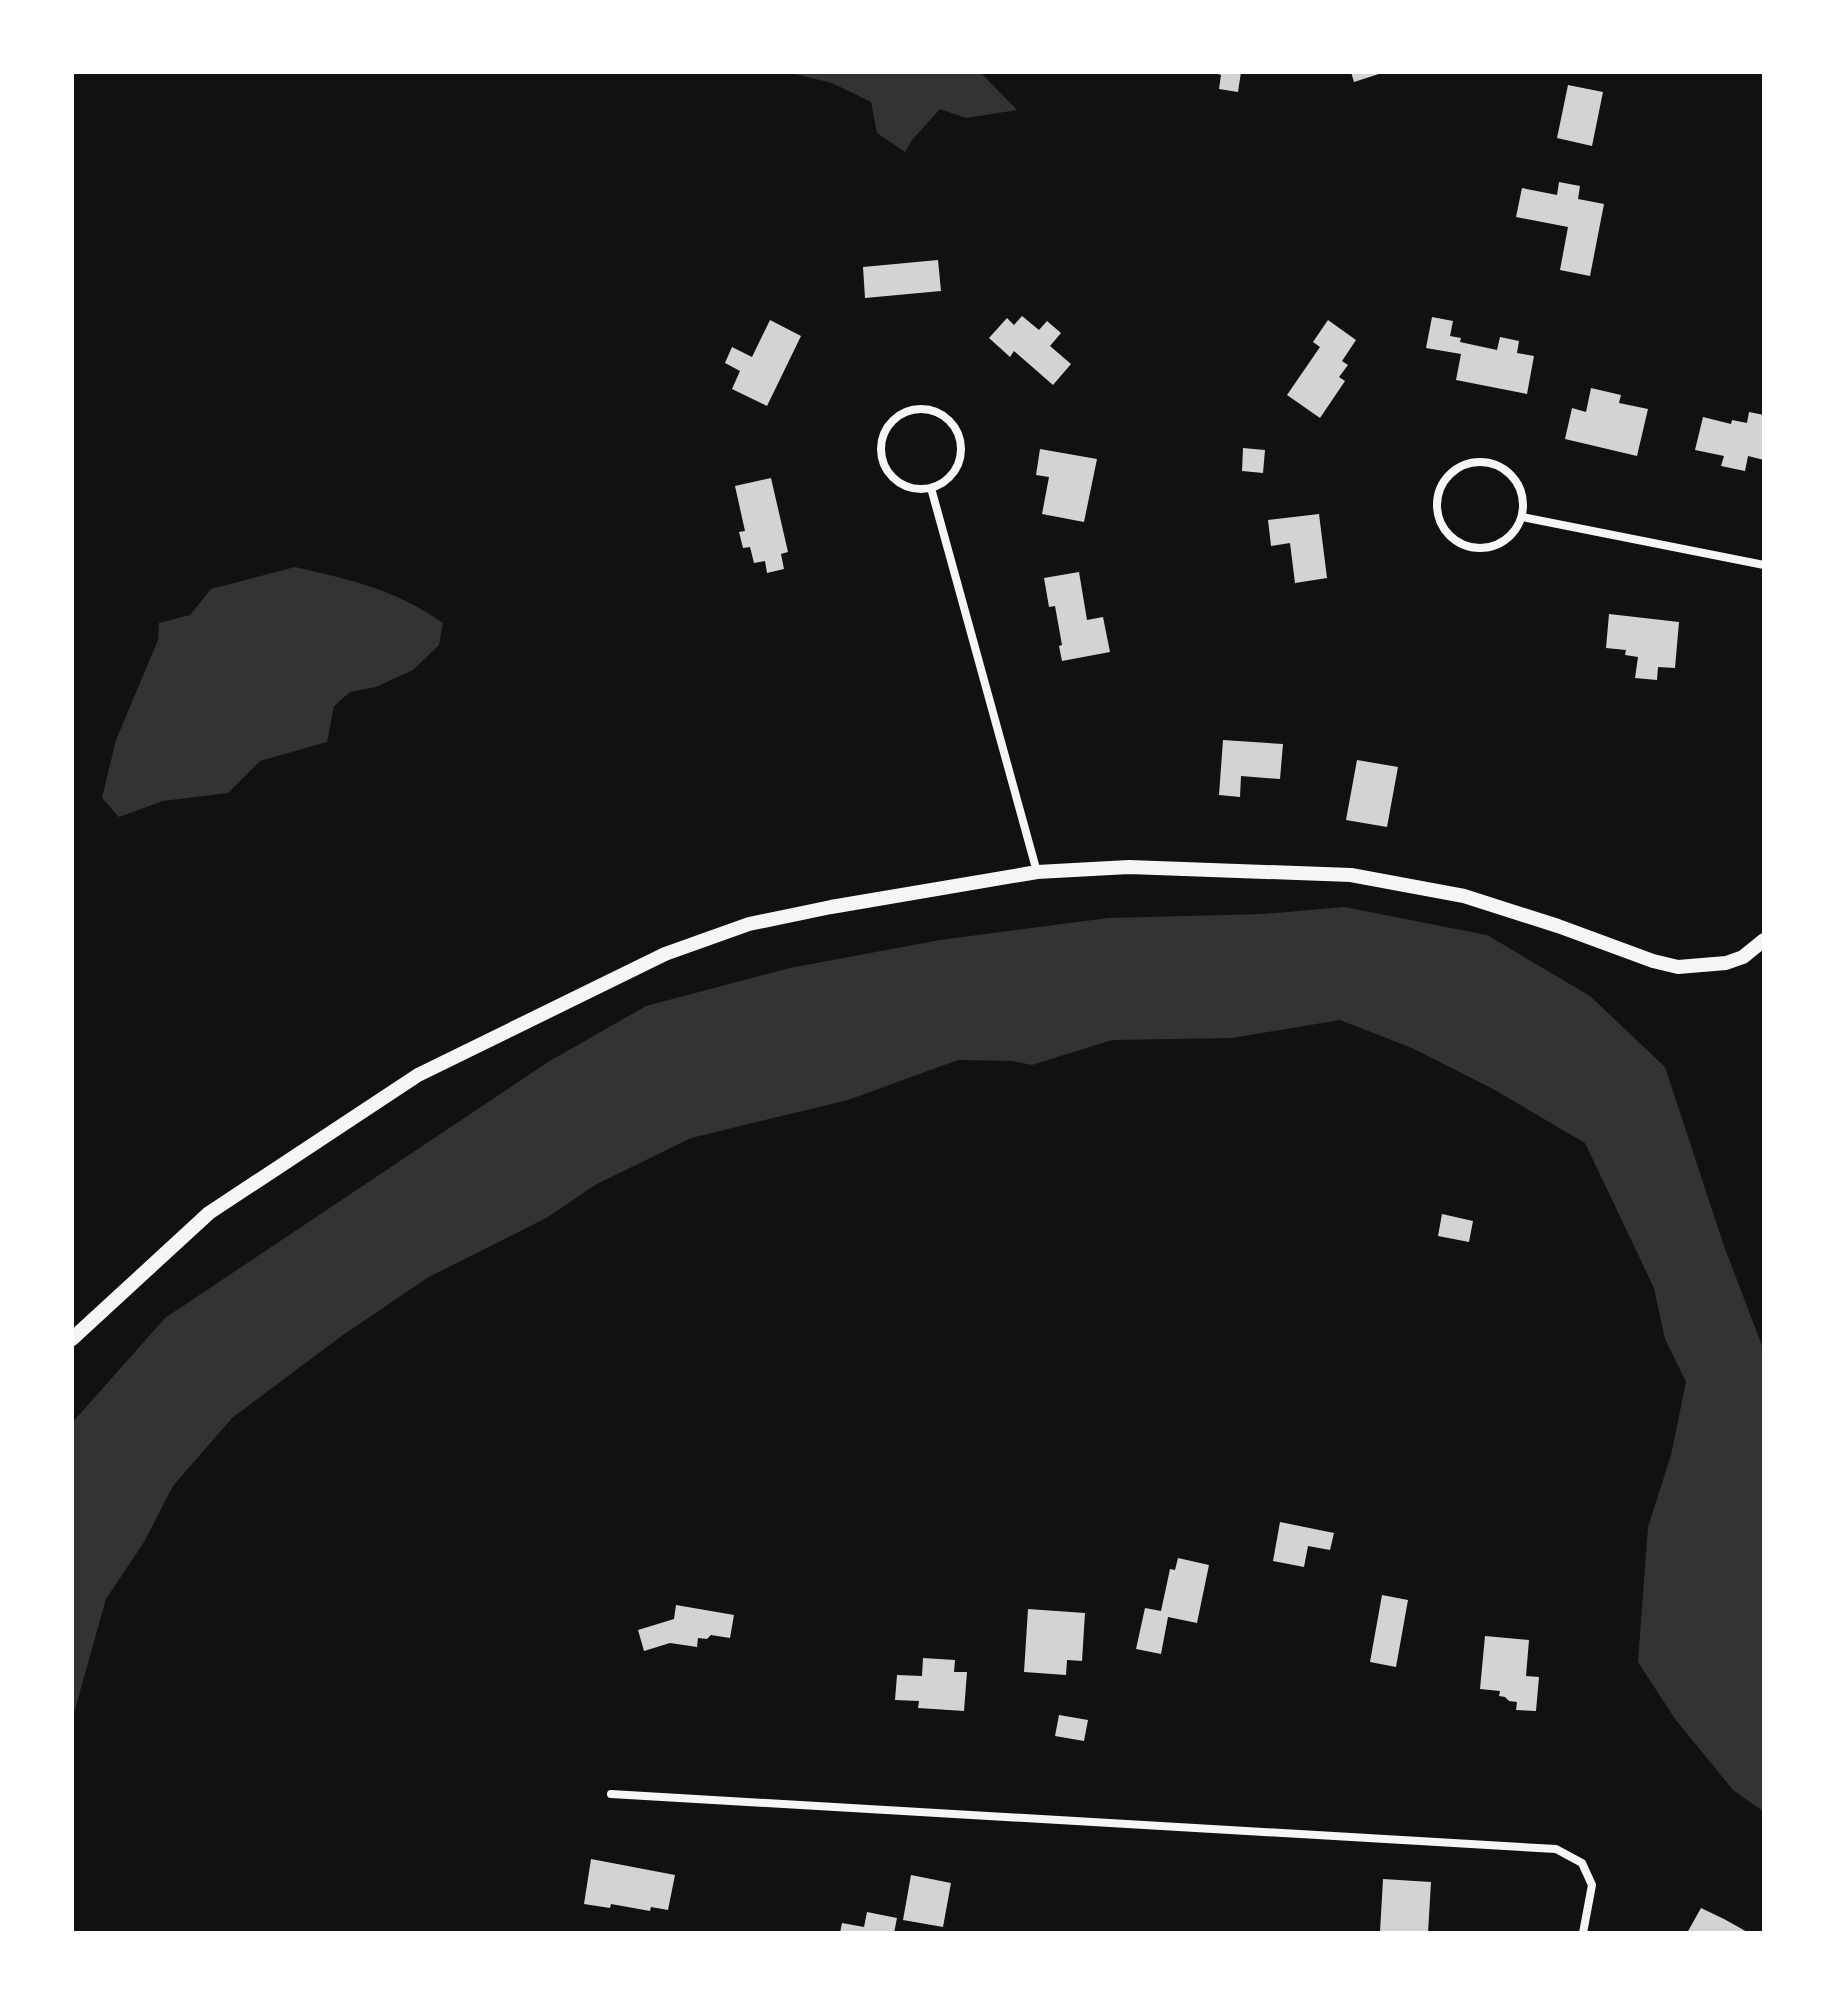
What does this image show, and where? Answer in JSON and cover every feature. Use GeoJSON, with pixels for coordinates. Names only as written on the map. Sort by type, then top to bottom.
{"type":"FeatureCollection","features":[{"type":"Feature","properties":{"kind":"street"},"geometry":{"type":"LineString","coordinates":[[926,409],[939,413],[950,421],[958,433],[960,460],[944,482],[931,488],[906,486],[895,479],[882,458],[881,446],[891,423],[912,410],[926,409]]}},
{"type":"Feature","properties":{"kind":"street"},"geometry":{"type":"LineString","coordinates":[[1476,462],[1490,463],[1513,477],[1521,489],[1522,517],[1516,530],[1506,540],[1479,548],[1464,545],[1443,526],[1438,513],[1442,485],[1462,466],[1476,462]]}},
{"type":"Feature","properties":{"kind":"street"},"geometry":{"type":"LineString","coordinates":[[931,488],[1037,872]]}},
{"type":"Feature","properties":{"kind":"street"},"geometry":{"type":"LineString","coordinates":[[1522,517],[1764,565]]}},
{"type":"Feature","properties":{"kind":"street"},"geometry":{"type":"LineString","coordinates":[[72,1339],[209,1213],[418,1075],[665,954],[749,924],[1037,872],[1129,867],[1351,875],[1464,896],[1678,967],[1726,963],[1743,957],[1764,940]]}},
{"type":"Feature","properties":{"kind":"street"},"geometry":{"type":"LineString","coordinates":[[611,1794],[1556,1849],[1582,1863],[1592,1885],[1583,1933]]}},
{"type":"Feature","properties":{"kind":"shaded area"},"geometry":{"type":"Polygon","coordinates":[[[786,72],[980,72],[1017,110],[966,118],[940,109],[905,152],[877,133],[871,102],[832,83],[786,72]]]}},
{"type":"Feature","properties":{"kind":"shaded area"},"geometry":{"type":"Polygon","coordinates":[[[295,567],[354,581],[425,611],[443,623],[439,645],[413,670],[376,687],[350,692],[334,706],[327,742],[260,761],[228,793],[163,801],[119,817],[102,798],[116,740],[158,640],[159,623],[190,615],[211,589],[295,567]]]}},
{"type":"Feature","properties":{"kind":"shaded area"},"geometry":{"type":"Polygon","coordinates":[[[1344,907],[1487,935],[1590,996],[1665,1067],[1724,1246],[1764,1351],[1764,1812],[1733,1790],[1675,1719],[1638,1662],[1648,1527],[1671,1455],[1686,1382],[1665,1339],[1654,1288],[1585,1143],[1493,1089],[1412,1048],[1340,1020],[1232,1038],[1112,1040],[1032,1065],[1012,1061],[958,1060],[848,1100],[691,1138],[595,1185],[548,1217],[427,1278],[343,1335],[232,1418],[173,1486],[144,1542],[106,1599],[72,1720],[72,1423],[165,1318],[548,1062],[646,1006],[790,968],[940,940],[1108,918],[1263,914],[1344,907]]]}},
{"type":"Feature","properties":{"kind":"building"},"geometry":{"type":"Polygon","coordinates":[[[1212,72],[1241,72],[1238,92],[1219,89],[1221,75],[1212,72]]]}},
{"type":"Feature","properties":{"kind":"building"},"geometry":{"type":"Polygon","coordinates":[[[1351,72],[1382,72],[1382,73],[1354,82],[1351,72]]]}},
{"type":"Feature","properties":{"kind":"building"},"geometry":{"type":"Polygon","coordinates":[[[1568,85],[1603,92],[1592,146],[1557,138],[1568,85]]]}},
{"type":"Feature","properties":{"kind":"building"},"geometry":{"type":"Polygon","coordinates":[[[1559,182],[1580,186],[1578,199],[1604,204],[1590,276],[1560,270],[1568,227],[1516,217],[1522,188],[1557,195],[1559,182]]]}},
{"type":"Feature","properties":{"kind":"building"},"geometry":{"type":"Polygon","coordinates":[[[938,260],[941,291],[865,298],[863,267],[938,260]]]}},
{"type":"Feature","properties":{"kind":"building"},"geometry":{"type":"Polygon","coordinates":[[[1022,316],[1039,330],[1047,321],[1061,333],[1050,346],[1071,364],[1053,385],[1014,351],[1010,357],[989,338],[1007,318],[1014,325],[1022,316]]]}},
{"type":"Feature","properties":{"kind":"building"},"geometry":{"type":"Polygon","coordinates":[[[1432,317],[1453,321],[1450,336],[1461,338],[1460,342],[1497,350],[1500,337],[1519,341],[1517,353],[1534,356],[1527,394],[1456,380],[1461,354],[1426,348],[1432,317]]]}},
{"type":"Feature","properties":{"kind":"building"},"geometry":{"type":"Polygon","coordinates":[[[770,320],[801,336],[767,406],[732,389],[740,371],[725,363],[732,347],[752,357],[770,320]]]}},
{"type":"Feature","properties":{"kind":"building"},"geometry":{"type":"Polygon","coordinates":[[[1328,320],[1356,340],[1342,361],[1348,365],[1339,377],[1345,381],[1320,418],[1287,395],[1320,347],[1313,342],[1328,320]]]}},
{"type":"Feature","properties":{"kind":"building"},"geometry":{"type":"Polygon","coordinates":[[[1591,388],[1621,395],[1619,403],[1648,409],[1637,456],[1565,439],[1572,408],[1586,412],[1591,388]]]}},
{"type":"Feature","properties":{"kind":"building"},"geometry":{"type":"Polygon","coordinates":[[[1749,412],[1764,415],[1764,460],[1748,456],[1745,471],[1721,466],[1724,456],[1695,450],[1703,417],[1731,424],[1732,420],[1747,423],[1749,412]]]}},
{"type":"Feature","properties":{"kind":"building"},"geometry":{"type":"Polygon","coordinates":[[[1243,448],[1265,450],[1263,473],[1242,471],[1243,448]]]}},
{"type":"Feature","properties":{"kind":"building"},"geometry":{"type":"Polygon","coordinates":[[[1040,449],[1097,459],[1084,522],[1042,514],[1049,477],[1036,475],[1040,449]]]}},
{"type":"Feature","properties":{"kind":"building"},"geometry":{"type":"Polygon","coordinates":[[[771,478],[788,552],[781,554],[784,569],[767,573],[765,561],[754,563],[750,547],[743,548],[739,532],[745,531],[735,486],[771,478]]]}},
{"type":"Feature","properties":{"kind":"building"},"geometry":{"type":"Polygon","coordinates":[[[1319,514],[1327,578],[1295,583],[1290,543],[1271,546],[1268,520],[1319,514]]]}},
{"type":"Feature","properties":{"kind":"building"},"geometry":{"type":"Polygon","coordinates":[[[1079,572],[1087,620],[1103,617],[1110,652],[1062,661],[1055,606],[1049,607],[1044,578],[1079,572]]]}},
{"type":"Feature","properties":{"kind":"building"},"geometry":{"type":"Polygon","coordinates":[[[1609,614],[1679,622],[1675,668],[1658,667],[1657,680],[1635,678],[1638,657],[1625,655],[1626,650],[1606,648],[1609,614]]]}},
{"type":"Feature","properties":{"kind":"building"},"geometry":{"type":"Polygon","coordinates":[[[1223,740],[1283,744],[1280,779],[1241,776],[1240,797],[1219,795],[1223,740]]]}},
{"type":"Feature","properties":{"kind":"building"},"geometry":{"type":"Polygon","coordinates":[[[1357,760],[1398,767],[1387,827],[1346,820],[1357,760]]]}},
{"type":"Feature","properties":{"kind":"building"},"geometry":{"type":"Polygon","coordinates":[[[1442,1214],[1473,1221],[1469,1242],[1438,1236],[1442,1214]]]}},
{"type":"Feature","properties":{"kind":"building"},"geometry":{"type":"Polygon","coordinates":[[[1280,1522],[1334,1533],[1330,1550],[1308,1546],[1304,1567],[1273,1561],[1280,1522]]]}},
{"type":"Feature","properties":{"kind":"building"},"geometry":{"type":"Polygon","coordinates":[[[1178,1558],[1209,1565],[1197,1623],[1168,1617],[1161,1654],[1136,1649],[1145,1608],[1161,1611],[1170,1569],[1175,1570],[1178,1558]]]}},
{"type":"Feature","properties":{"kind":"building"},"geometry":{"type":"Polygon","coordinates":[[[1382,1595],[1408,1600],[1396,1667],[1370,1662],[1382,1595]]]}},
{"type":"Feature","properties":{"kind":"building"},"geometry":{"type":"Polygon","coordinates":[[[676,1605],[734,1615],[730,1638],[711,1635],[707,1639],[698,1638],[697,1647],[670,1643],[644,1651],[638,1630],[674,1619],[676,1605]]]}},
{"type":"Feature","properties":{"kind":"building"},"geometry":{"type":"Polygon","coordinates":[[[1028,1609],[1085,1613],[1082,1661],[1067,1660],[1066,1675],[1024,1672],[1028,1609]]]}},
{"type":"Feature","properties":{"kind":"building"},"geometry":{"type":"Polygon","coordinates":[[[1485,1636],[1529,1640],[1526,1676],[1539,1677],[1536,1711],[1516,1710],[1517,1702],[1499,1696],[1500,1691],[1480,1689],[1485,1636]]]}},
{"type":"Feature","properties":{"kind":"building"},"geometry":{"type":"Polygon","coordinates":[[[923,1658],[955,1660],[954,1672],[967,1672],[964,1711],[918,1708],[919,1701],[895,1700],[897,1675],[922,1676],[923,1658]]]}},
{"type":"Feature","properties":{"kind":"building"},"geometry":{"type":"Polygon","coordinates":[[[1059,1715],[1088,1720],[1084,1741],[1055,1736],[1059,1715]]]}},
{"type":"Feature","properties":{"kind":"building"},"geometry":{"type":"Polygon","coordinates":[[[591,1859],[675,1875],[668,1910],[584,1904],[591,1859]]]}},
{"type":"Feature","properties":{"kind":"building"},"geometry":{"type":"Polygon","coordinates":[[[911,1875],[951,1883],[943,1927],[903,1920],[911,1875]]]}},
{"type":"Feature","properties":{"kind":"building"},"geometry":{"type":"Polygon","coordinates":[[[1383,1879],[1431,1882],[1428,1933],[1380,1932],[1383,1879]]]}},
{"type":"Feature","properties":{"kind":"building"},"geometry":{"type":"Polygon","coordinates":[[[1701,1908],[1724,1919],[1749,1933],[1687,1933],[1701,1908]]]}},
{"type":"Feature","properties":{"kind":"building"},"geometry":{"type":"Polygon","coordinates":[[[867,1912],[897,1918],[894,1933],[840,1933],[842,1923],[864,1927],[867,1912]]]}}]}
